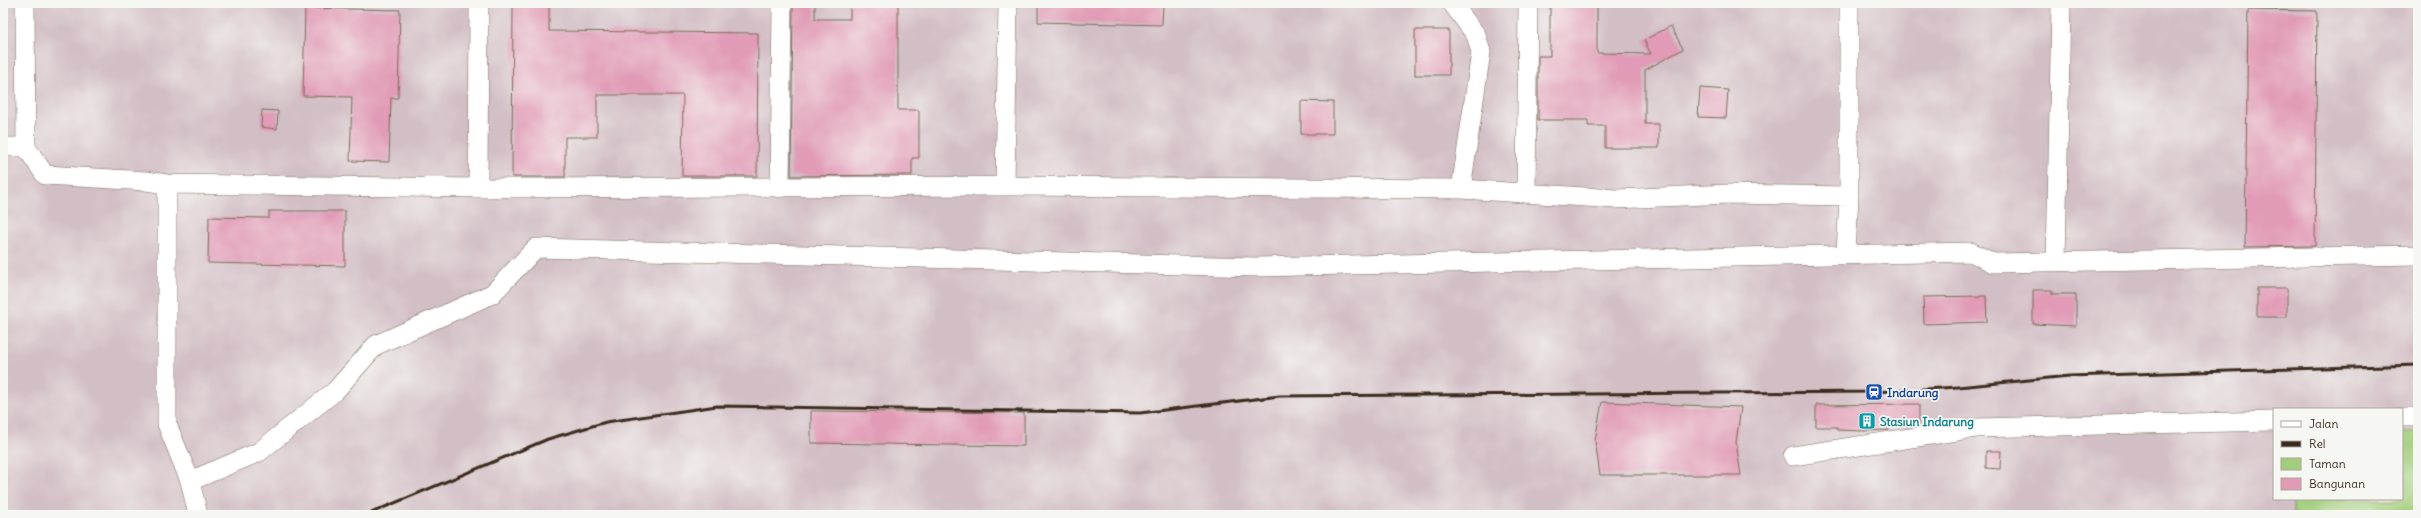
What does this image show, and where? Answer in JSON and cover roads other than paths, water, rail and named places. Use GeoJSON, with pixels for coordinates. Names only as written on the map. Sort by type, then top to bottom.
{"type":"FeatureCollection","features":[{"type":"Feature","properties":{"kind":"lane"},"geometry":{"type":"LineString","coordinates":[[26,3],[26,147],[45,175],[146,181],[167,184],[478,188],[1005,186],[1461,189],[1616,199],[1728,194],[1849,196]]}},
{"type":"Feature","properties":{"kind":"lane"},"geometry":{"type":"LineString","coordinates":[[478,188],[479,3]]}},
{"type":"Feature","properties":{"kind":"lane"},"geometry":{"type":"LineString","coordinates":[[780,188],[782,3]]}},
{"type":"Feature","properties":{"kind":"lane"},"geometry":{"type":"LineString","coordinates":[[1005,186],[1008,3]]}},
{"type":"Feature","properties":{"kind":"lane"},"geometry":{"type":"LineString","coordinates":[[1452,3],[1476,35],[1480,52],[1461,189]]}},
{"type":"Feature","properties":{"kind":"lane"},"geometry":{"type":"LineString","coordinates":[[1526,192],[1528,3]]}},
{"type":"Feature","properties":{"kind":"lane"},"geometry":{"type":"LineString","coordinates":[[1846,254],[1849,196],[1849,3]]}},
{"type":"Feature","properties":{"kind":"lane"},"geometry":{"type":"LineString","coordinates":[[2056,262],[2061,3]]}},
{"type":"Feature","properties":{"kind":"lane"},"geometry":{"type":"LineString","coordinates":[[3,147],[26,147]]}},
{"type":"Feature","properties":{"kind":"lane"},"geometry":{"type":"LineString","coordinates":[[167,184],[168,424],[190,481],[198,515]]}},
{"type":"Feature","properties":{"kind":"lane"},"geometry":{"type":"LineString","coordinates":[[190,481],[259,452],[335,391],[376,345],[492,294],[536,248],[1256,267],[1971,252],[1993,262],[2418,255]]}},
{"type":"Feature","properties":{"kind":"lane"},"geometry":{"type":"LineString","coordinates":[[2403,418],[2418,417]]}},
{"type":"Feature","properties":{"kind":"lane"},"geometry":{"type":"LineString","coordinates":[[1793,456],[1976,428],[2273,421]]}},
{"type":"Feature","properties":{"kind":"railway"},"geometry":{"type":"LineString","coordinates":[[366,515],[548,439],[606,422],[717,406],[1140,413],[1280,396],[1874,392],[1958,387],[2069,376],[2418,365]]}},
{"type":"Feature","properties":{"kind":"place","name":"Indarung"},"geometry":{"type":"Point","coordinates":[1874,392]}},
{"type":"Feature","properties":{"kind":"place","name":"Stasiun Indarung"},"geometry":{"type":"Point","coordinates":[1867,421]}}]}
